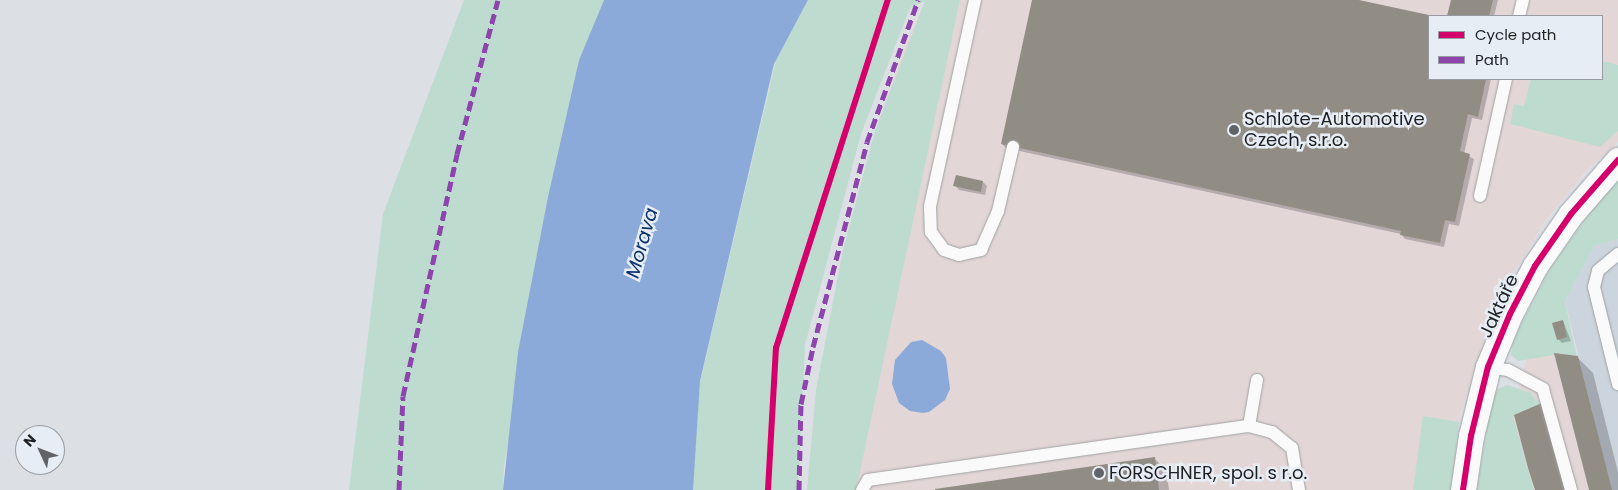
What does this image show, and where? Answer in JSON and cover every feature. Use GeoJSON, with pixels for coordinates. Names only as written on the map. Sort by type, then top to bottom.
{"type":"FeatureCollection","features":[{"type":"Feature","properties":{"kind":"street","name":"Jaktáře"},"geometry":{"type":"LineString","coordinates":[[1463,490],[1471,436],[1488,367],[1535,266],[1571,214],[1618,160]]}},
{"type":"Feature","properties":{"kind":"lane"},"geometry":{"type":"LineString","coordinates":[[975,0],[930,207],[931,232],[944,250],[959,255],[981,250],[998,211],[1013,147]]}},
{"type":"Feature","properties":{"kind":"lane"},"geometry":{"type":"LineString","coordinates":[[1520,15],[1524,0]]}},
{"type":"Feature","properties":{"kind":"lane"},"geometry":{"type":"LineString","coordinates":[[1480,196],[1506,80]]}},
{"type":"Feature","properties":{"kind":"lane"},"geometry":{"type":"LineString","coordinates":[[1618,254],[1598,271],[1594,287],[1618,384]]}},
{"type":"Feature","properties":{"kind":"lane"},"geometry":{"type":"LineString","coordinates":[[1488,367],[1508,370],[1543,389],[1572,490]]}},
{"type":"Feature","properties":{"kind":"lane"},"geometry":{"type":"LineString","coordinates":[[1249,426],[1257,380]]}},
{"type":"Feature","properties":{"kind":"lane"},"geometry":{"type":"LineString","coordinates":[[862,490],[868,480],[1249,426],[1272,432],[1292,448],[1299,490]]}},
{"type":"Feature","properties":{"kind":"shaded area"},"geometry":{"type":"Polygon","coordinates":[[[927,0],[1618,0],[1618,142],[1584,173],[1546,220],[1502,291],[1460,414],[1452,490],[807,490],[816,390],[843,250],[875,131],[912,29],[927,0]]]}},
{"type":"Feature","properties":{"kind":"shaded area"},"geometry":{"type":"Polygon","coordinates":[[[1618,239],[1618,490],[1611,490],[1565,301],[1594,246],[1618,239]]]}},
{"type":"Feature","properties":{"kind":"shaded area"},"geometry":{"type":"Polygon","coordinates":[[[1547,354],[1577,358],[1611,490],[1501,490],[1513,411],[1527,357],[1547,354]]]}},
{"type":"Feature","properties":{"kind":"green space"},"geometry":{"type":"Polygon","coordinates":[[[464,0],[604,0],[579,60],[504,466],[503,490],[349,490],[383,214],[464,0]]]}},
{"type":"Feature","properties":{"kind":"green space"},"geometry":{"type":"Polygon","coordinates":[[[808,0],[960,0],[856,490],[807,490],[816,390],[843,250],[875,131],[925,1],[910,8],[861,134],[805,345],[798,490],[692,490],[700,382],[776,60],[808,0]]]}},
{"type":"Feature","properties":{"kind":"green space"},"geometry":{"type":"Polygon","coordinates":[[[1603,61],[1618,65],[1618,131],[1600,147],[1510,124],[1514,104],[1524,106],[1531,80],[1603,80],[1603,61]]]}},
{"type":"Feature","properties":{"kind":"green space"},"geometry":{"type":"Polygon","coordinates":[[[1618,180],[1618,239],[1594,246],[1565,301],[1577,358],[1554,355],[1518,361],[1511,355],[1514,338],[1550,269],[1591,211],[1618,180]]]}},
{"type":"Feature","properties":{"kind":"green space"},"geometry":{"type":"Polygon","coordinates":[[[1507,385],[1531,393],[1541,406],[1513,417],[1534,490],[1477,490],[1491,402],[1498,389],[1507,385]]]}},
{"type":"Feature","properties":{"kind":"green space"},"geometry":{"type":"Polygon","coordinates":[[[1423,416],[1459,422],[1451,490],[1413,490],[1423,416]]]}},
{"type":"Feature","properties":{"kind":"water","name":"Morava"},"geometry":{"type":"Polygon","coordinates":[[[604,0],[808,0],[774,64],[700,381],[693,490],[503,490],[518,352],[548,197],[579,60],[604,0]]]}},
{"type":"Feature","properties":{"kind":"water"},"geometry":{"type":"Polygon","coordinates":[[[922,340],[941,351],[946,358],[950,389],[945,400],[929,412],[923,413],[910,411],[899,403],[892,384],[895,360],[911,342],[922,340]]]}},
{"type":"Feature","properties":{"kind":"building","name":"Schlote-Automotive Czech, s.r.o."},"geometry":{"type":"Polygon","coordinates":[[[1032,0],[1359,0],[1429,15],[1428,80],[1486,80],[1478,117],[1468,114],[1460,151],[1470,154],[1455,222],[1445,220],[1440,243],[1400,235],[1401,231],[1001,144],[1032,0]]]}},
{"type":"Feature","properties":{"kind":"building"},"geometry":{"type":"Polygon","coordinates":[[[1451,0],[1493,0],[1489,15],[1447,15],[1451,0]]]}},
{"type":"Feature","properties":{"kind":"building"},"geometry":{"type":"Polygon","coordinates":[[[956,175],[983,181],[981,192],[953,186],[956,175]]]}},
{"type":"Feature","properties":{"kind":"building"},"geometry":{"type":"Polygon","coordinates":[[[1563,320],[1567,337],[1557,340],[1552,323],[1563,320]]]}},
{"type":"Feature","properties":{"kind":"building"},"geometry":{"type":"Polygon","coordinates":[[[1554,353],[1578,356],[1612,490],[1589,490],[1554,353]]]}},
{"type":"Feature","properties":{"kind":"building"},"geometry":{"type":"Polygon","coordinates":[[[1542,403],[1565,490],[1535,490],[1528,468],[1514,415],[1542,403]]]}},
{"type":"Feature","properties":{"kind":"building","name":"FORSCHNER, spol. s r.o."},"geometry":{"type":"Polygon","coordinates":[[[1155,457],[1159,490],[935,490],[935,489],[1155,457]]]}},
{"type":"Feature","properties":{"kind":"marked path"},"geometry":{"type":"LineString","coordinates":[[399,490],[403,396],[457,154],[498,0]]}},
{"type":"Feature","properties":{"kind":"marked path"},"geometry":{"type":"LineString","coordinates":[[799,490],[801,404],[813,347],[867,142],[918,0]]}},
{"type":"Feature","properties":{"kind":"cycle path"},"geometry":{"type":"LineString","coordinates":[[768,490],[776,348],[888,0]]}},
{"type":"Feature","properties":{"kind":"cycle path"},"geometry":{"type":"LineString","coordinates":[[1463,490],[1471,436],[1488,367],[1510,314],[1535,266],[1571,214],[1618,160]]}},
{"type":"Feature","properties":{"kind":"place","name":"Schlote-Automotive Czech, s.r.o."},"geometry":{"type":"Point","coordinates":[1234,130]}},
{"type":"Feature","properties":{"kind":"place","name":"FORSCHNER, spol. s r.o."},"geometry":{"type":"Point","coordinates":[1099,473]}}]}
